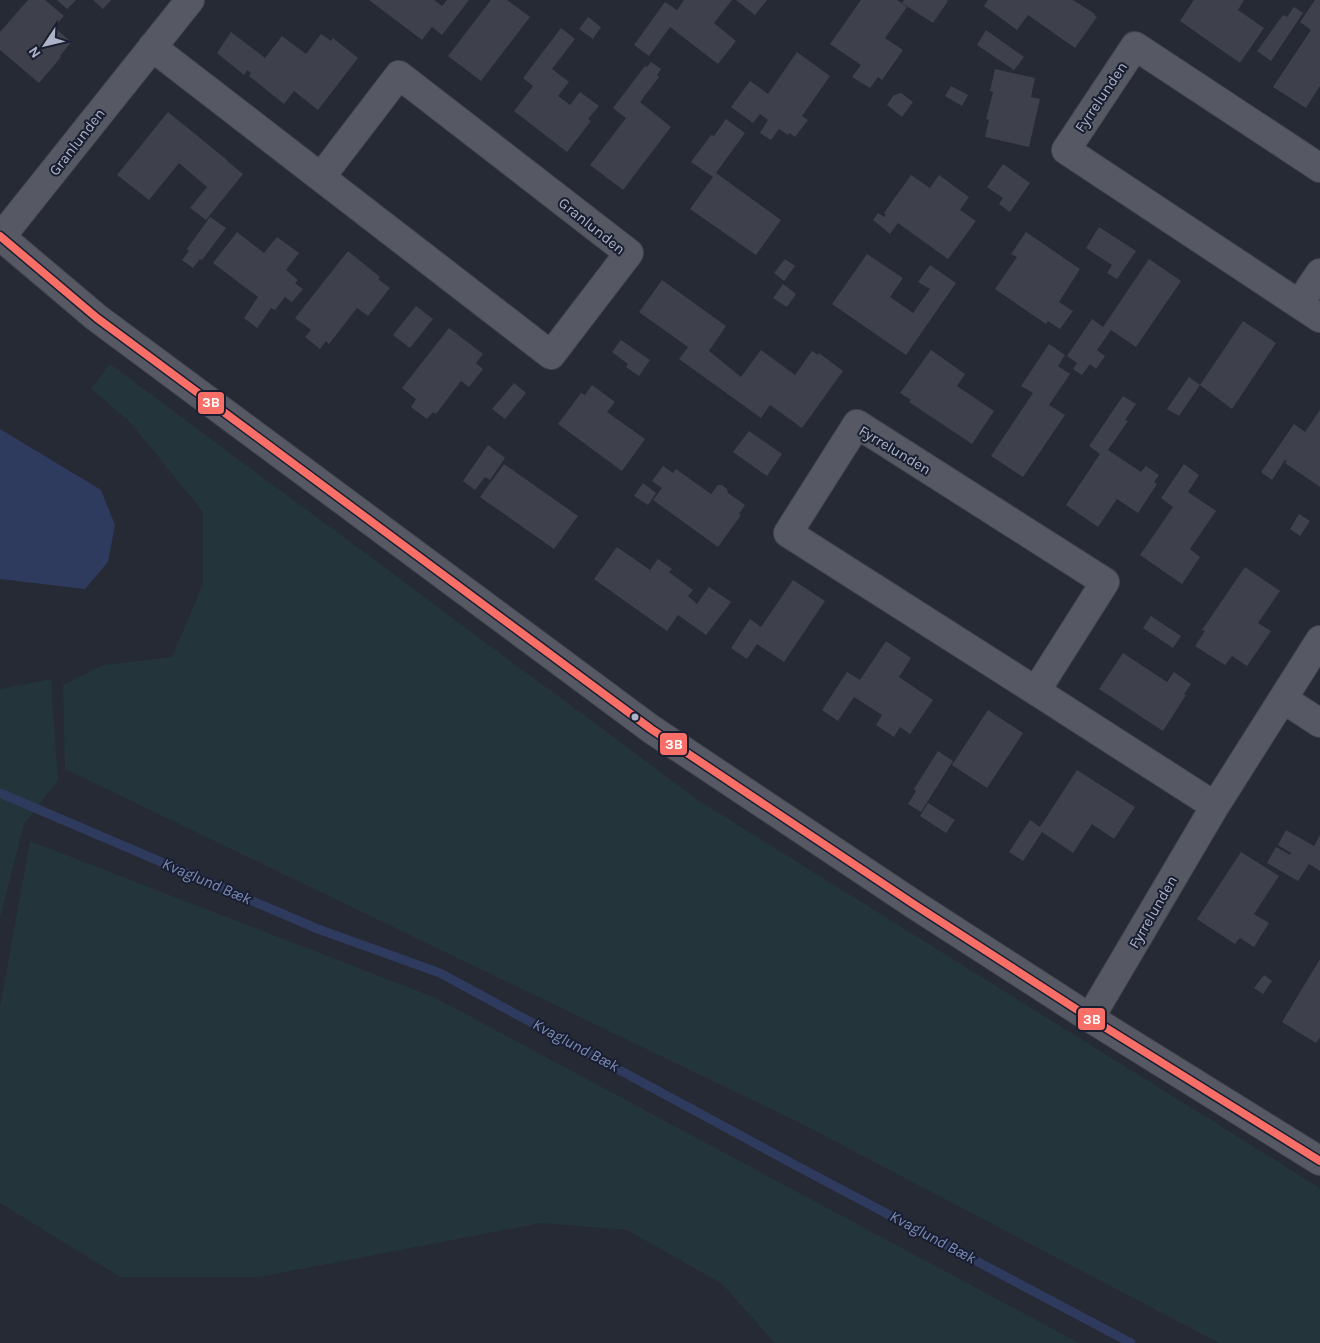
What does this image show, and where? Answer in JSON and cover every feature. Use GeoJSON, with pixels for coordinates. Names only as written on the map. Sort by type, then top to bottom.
{"type":"FeatureCollection","features":[{"type":"Feature","properties":{"kind":"street","name":"Granlunden"},"geometry":{"type":"LineString","coordinates":[[0,237],[190,0]]}},
{"type":"Feature","properties":{"kind":"street","name":"Fyrrelunden"},"geometry":{"type":"LineString","coordinates":[[1320,168],[1135,46],[1066,150],[1310,311],[1320,273]]}},
{"type":"Feature","properties":{"kind":"street","name":"Granlunden"},"geometry":{"type":"LineString","coordinates":[[152,47],[551,354],[629,253],[399,75],[321,177]]}},
{"type":"Feature","properties":{"kind":"street"},"geometry":{"type":"LineString","coordinates":[[0,237],[97,318],[651,729],[915,905],[1090,1018],[1320,1161]]}},
{"type":"Feature","properties":{"kind":"street","name":"Fyrrelunden"},"geometry":{"type":"LineString","coordinates":[[1036,691],[1105,582],[857,424],[788,533],[1215,806]]}},
{"type":"Feature","properties":{"kind":"street","name":"Fyrrelunden"},"geometry":{"type":"LineString","coordinates":[[1090,1018],[1215,806],[1320,640]]}},
{"type":"Feature","properties":{"kind":"street"},"geometry":{"type":"LineString","coordinates":[[1283,699],[1320,723]]}},
{"type":"Feature","properties":{"kind":"shaded area"},"geometry":{"type":"Polygon","coordinates":[[[110,364],[701,802],[1320,1188],[1320,1343],[1219,1343],[800,1123],[65,769],[63,685],[103,665],[172,657],[203,584],[203,512],[130,422],[91,389],[110,364]]]}},
{"type":"Feature","properties":{"kind":"shaded area"},"geometry":{"type":"Polygon","coordinates":[[[51,679],[58,780],[24,824],[0,918],[0,689],[51,679]]]}},
{"type":"Feature","properties":{"kind":"shaded area"},"geometry":{"type":"Polygon","coordinates":[[[30,841],[436,998],[1079,1343],[775,1343],[721,1283],[627,1230],[542,1223],[259,1277],[120,1277],[0,1203],[0,1007],[30,841]]]}},
{"type":"Feature","properties":{"kind":"water"},"geometry":{"type":"Polygon","coordinates":[[[0,429],[101,490],[115,525],[108,562],[85,589],[0,579],[0,429]]]}},
{"type":"Feature","properties":{"kind":"building"},"geometry":{"type":"Polygon","coordinates":[[[28,0],[45,0],[64,16],[54,27],[71,42],[39,83],[0,50],[0,32],[28,0]]]}},
{"type":"Feature","properties":{"kind":"building"},"geometry":{"type":"Polygon","coordinates":[[[57,0],[76,0],[67,9],[57,0]]]}},
{"type":"Feature","properties":{"kind":"building"},"geometry":{"type":"Polygon","coordinates":[[[93,0],[111,0],[103,9],[93,0]]]}},
{"type":"Feature","properties":{"kind":"building"},"geometry":{"type":"Polygon","coordinates":[[[369,0],[434,0],[442,6],[447,0],[469,0],[442,35],[432,27],[422,40],[369,0]]]}},
{"type":"Feature","properties":{"kind":"building"},"geometry":{"type":"Polygon","coordinates":[[[491,0],[507,0],[530,17],[481,81],[448,56],[491,0]]]}},
{"type":"Feature","properties":{"kind":"building"},"geometry":{"type":"Polygon","coordinates":[[[684,0],[732,0],[714,23],[736,41],[718,64],[670,27],[649,56],[634,45],[665,2],[677,10],[684,0]]]}},
{"type":"Feature","properties":{"kind":"building"},"geometry":{"type":"Polygon","coordinates":[[[736,0],[767,0],[755,15],[736,0]]]}},
{"type":"Feature","properties":{"kind":"building"},"geometry":{"type":"Polygon","coordinates":[[[861,0],[897,0],[907,7],[885,38],[903,50],[882,80],[878,77],[870,88],[852,77],[861,65],[830,44],[861,0]]]}},
{"type":"Feature","properties":{"kind":"building"},"geometry":{"type":"Polygon","coordinates":[[[904,0],[948,1],[933,23],[902,3],[904,0]]]}},
{"type":"Feature","properties":{"kind":"building"},"geometry":{"type":"Polygon","coordinates":[[[988,0],[1073,0],[1097,17],[1075,48],[1028,15],[1017,30],[984,6],[988,0]]]}},
{"type":"Feature","properties":{"kind":"building"},"geometry":{"type":"Polygon","coordinates":[[[1194,0],[1244,0],[1238,10],[1264,28],[1240,63],[1180,21],[1194,0]]]}},
{"type":"Feature","properties":{"kind":"building"},"geometry":{"type":"Polygon","coordinates":[[[1315,0],[1320,0],[1320,86],[1306,108],[1273,87],[1311,30],[1300,22],[1315,0]]]}},
{"type":"Feature","properties":{"kind":"building"},"geometry":{"type":"Polygon","coordinates":[[[1294,7],[1303,13],[1271,61],[1257,51],[1283,15],[1287,17],[1294,7]]]}},
{"type":"Feature","properties":{"kind":"building"},"geometry":{"type":"Polygon","coordinates":[[[588,17],[601,27],[593,39],[579,29],[588,17]]]}},
{"type":"Feature","properties":{"kind":"building"},"geometry":{"type":"Polygon","coordinates":[[[561,28],[575,39],[552,69],[569,82],[558,96],[570,105],[580,92],[599,106],[588,119],[591,121],[567,152],[514,111],[533,86],[523,78],[561,28]]]}},
{"type":"Feature","properties":{"kind":"building"},"geometry":{"type":"Polygon","coordinates":[[[986,30],[1024,57],[1014,70],[977,45],[986,30]]]}},
{"type":"Feature","properties":{"kind":"building"},"geometry":{"type":"Polygon","coordinates":[[[231,32],[265,58],[282,36],[306,54],[321,34],[331,41],[333,38],[358,58],[318,110],[294,91],[284,104],[249,76],[251,73],[247,70],[244,75],[217,53],[231,32]]]}},
{"type":"Feature","properties":{"kind":"building"},"geometry":{"type":"Polygon","coordinates":[[[797,52],[830,76],[802,116],[808,120],[795,137],[779,129],[771,140],[760,133],[768,120],[760,114],[753,123],[731,107],[750,81],[768,94],[797,52]]]}},
{"type":"Feature","properties":{"kind":"building"},"geometry":{"type":"Polygon","coordinates":[[[651,62],[661,69],[657,75],[659,77],[640,102],[671,127],[623,190],[590,165],[626,118],[613,108],[645,66],[647,67],[651,62]]]}},
{"type":"Feature","properties":{"kind":"building"},"geometry":{"type":"Polygon","coordinates":[[[995,69],[1035,78],[1031,97],[1040,99],[1029,147],[985,137],[989,120],[986,119],[993,92],[990,91],[995,69]]]}},
{"type":"Feature","properties":{"kind":"building"},"geometry":{"type":"Polygon","coordinates":[[[951,86],[968,95],[962,106],[945,96],[951,86]]]}},
{"type":"Feature","properties":{"kind":"building"},"geometry":{"type":"Polygon","coordinates":[[[901,93],[913,102],[902,117],[887,105],[894,95],[901,93]]]}},
{"type":"Feature","properties":{"kind":"building"},"geometry":{"type":"Polygon","coordinates":[[[168,112],[243,174],[206,220],[190,208],[207,187],[179,163],[149,200],[117,175],[168,112]]]}},
{"type":"Feature","properties":{"kind":"building"},"geometry":{"type":"Polygon","coordinates":[[[726,119],[745,133],[716,173],[781,220],[756,255],[690,209],[713,177],[691,162],[711,135],[714,136],[726,119]]]}},
{"type":"Feature","properties":{"kind":"building"},"geometry":{"type":"Polygon","coordinates":[[[1003,164],[1030,183],[1010,212],[999,204],[1003,198],[987,187],[1003,164]]]}},
{"type":"Feature","properties":{"kind":"building"},"geometry":{"type":"Polygon","coordinates":[[[911,175],[930,188],[939,175],[969,197],[960,210],[976,221],[948,259],[898,223],[890,234],[873,220],[878,213],[884,217],[886,215],[884,213],[911,175]]]}},
{"type":"Feature","properties":{"kind":"building"},"geometry":{"type":"Polygon","coordinates":[[[210,217],[226,228],[202,260],[200,259],[193,268],[182,260],[189,251],[187,249],[210,217]]]}},
{"type":"Feature","properties":{"kind":"building"},"geometry":{"type":"Polygon","coordinates":[[[1099,227],[1136,251],[1117,279],[1107,273],[1112,265],[1086,248],[1099,227]]]}},
{"type":"Feature","properties":{"kind":"building"},"geometry":{"type":"Polygon","coordinates":[[[237,232],[264,253],[277,237],[299,253],[286,270],[298,280],[295,283],[303,289],[292,302],[285,297],[275,310],[271,308],[257,328],[244,318],[258,297],[213,263],[237,232]]]}},
{"type":"Feature","properties":{"kind":"building"},"geometry":{"type":"Polygon","coordinates":[[[1026,232],[1080,269],[1059,302],[1073,311],[1060,329],[1048,321],[1046,324],[995,289],[1017,257],[1011,254],[1026,232]]]}},
{"type":"Feature","properties":{"kind":"building"},"geometry":{"type":"Polygon","coordinates":[[[348,251],[380,277],[378,279],[390,288],[368,316],[357,308],[329,344],[326,341],[320,349],[305,337],[311,330],[295,318],[348,251]]]}},
{"type":"Feature","properties":{"kind":"building"},"geometry":{"type":"Polygon","coordinates":[[[867,254],[903,278],[890,297],[913,313],[930,289],[918,282],[930,265],[956,283],[906,355],[832,304],[867,254]]]}},
{"type":"Feature","properties":{"kind":"building"},"geometry":{"type":"Polygon","coordinates":[[[785,259],[795,266],[784,281],[774,273],[785,259]]]}},
{"type":"Feature","properties":{"kind":"building"},"geometry":{"type":"Polygon","coordinates":[[[1149,259],[1181,281],[1136,347],[1111,330],[1097,350],[1105,356],[1096,369],[1090,364],[1082,375],[1073,369],[1077,363],[1067,356],[1092,319],[1103,327],[1149,259]]]}},
{"type":"Feature","properties":{"kind":"building"},"geometry":{"type":"Polygon","coordinates":[[[662,280],[726,326],[709,351],[741,377],[761,350],[795,375],[812,351],[818,355],[819,353],[843,371],[802,428],[770,405],[761,418],[679,359],[688,347],[639,312],[662,280]]]}},
{"type":"Feature","properties":{"kind":"building"},"geometry":{"type":"Polygon","coordinates":[[[783,284],[796,294],[787,307],[773,298],[783,284]]]}},
{"type":"Feature","properties":{"kind":"building"},"geometry":{"type":"Polygon","coordinates":[[[416,306],[433,319],[410,348],[393,335],[416,306]]]}},
{"type":"Feature","properties":{"kind":"building"},"geometry":{"type":"Polygon","coordinates":[[[1243,321],[1276,343],[1232,409],[1200,385],[1243,321]]]}},
{"type":"Feature","properties":{"kind":"building"},"geometry":{"type":"Polygon","coordinates":[[[449,328],[483,354],[476,363],[483,369],[469,387],[461,381],[436,414],[433,412],[427,419],[411,407],[416,399],[402,388],[449,328]]]}},
{"type":"Feature","properties":{"kind":"building"},"geometry":{"type":"Polygon","coordinates":[[[621,340],[650,360],[639,376],[626,367],[628,364],[612,352],[621,340]]]}},
{"type":"Feature","properties":{"kind":"building"},"geometry":{"type":"Polygon","coordinates":[[[1049,344],[1065,355],[1058,366],[1070,374],[1049,405],[1065,415],[1023,477],[991,456],[1033,393],[1021,386],[1049,344]]]}},
{"type":"Feature","properties":{"kind":"building"},"geometry":{"type":"Polygon","coordinates":[[[931,350],[965,374],[957,386],[994,411],[972,444],[909,402],[911,400],[900,393],[931,350]]]}},
{"type":"Feature","properties":{"kind":"building"},"geometry":{"type":"Polygon","coordinates":[[[1189,377],[1200,385],[1179,416],[1167,409],[1189,377]]]}},
{"type":"Feature","properties":{"kind":"building"},"geometry":{"type":"Polygon","coordinates":[[[514,383],[526,393],[505,419],[492,409],[514,383]]]}},
{"type":"Feature","properties":{"kind":"building"},"geometry":{"type":"Polygon","coordinates":[[[592,385],[615,402],[607,412],[645,439],[622,471],[558,424],[581,393],[585,395],[592,385]]]}},
{"type":"Feature","properties":{"kind":"building"},"geometry":{"type":"Polygon","coordinates":[[[1123,396],[1136,404],[1125,420],[1128,421],[1108,450],[1141,472],[1146,466],[1159,475],[1154,482],[1157,484],[1138,513],[1117,499],[1098,527],[1066,505],[1100,454],[1089,446],[1123,396]]]}},
{"type":"Feature","properties":{"kind":"building"},"geometry":{"type":"Polygon","coordinates":[[[1320,410],[1320,487],[1285,463],[1287,461],[1285,460],[1272,480],[1261,472],[1294,424],[1305,432],[1320,410]]]}},
{"type":"Feature","properties":{"kind":"building"},"geometry":{"type":"Polygon","coordinates":[[[749,431],[782,454],[767,476],[733,452],[749,431]]]}},
{"type":"Feature","properties":{"kind":"building"},"geometry":{"type":"Polygon","coordinates":[[[488,445],[505,458],[490,480],[485,477],[475,490],[463,481],[488,445]]]}},
{"type":"Feature","properties":{"kind":"building"},"geometry":{"type":"Polygon","coordinates":[[[504,464],[578,516],[554,549],[480,497],[504,464]]]}},
{"type":"Feature","properties":{"kind":"building"},"geometry":{"type":"Polygon","coordinates":[[[1184,464],[1199,475],[1188,492],[1216,511],[1190,549],[1200,557],[1182,584],[1140,555],[1173,507],[1161,498],[1184,464]]]}},
{"type":"Feature","properties":{"kind":"building"},"geometry":{"type":"Polygon","coordinates":[[[663,466],[673,473],[676,469],[711,494],[718,485],[722,485],[727,489],[728,493],[745,505],[739,514],[741,515],[718,547],[653,500],[662,488],[652,481],[663,466]]]}},
{"type":"Feature","properties":{"kind":"building"},"geometry":{"type":"Polygon","coordinates":[[[643,483],[656,493],[648,505],[634,496],[643,483]]]}},
{"type":"Feature","properties":{"kind":"building"},"geometry":{"type":"Polygon","coordinates":[[[1299,514],[1310,521],[1300,536],[1290,529],[1299,514]]]}},
{"type":"Feature","properties":{"kind":"building"},"geometry":{"type":"Polygon","coordinates":[[[617,547],[650,570],[658,559],[672,569],[669,572],[693,590],[688,596],[697,604],[709,587],[731,602],[706,635],[678,615],[667,631],[594,579],[617,547]]]}},
{"type":"Feature","properties":{"kind":"building"},"geometry":{"type":"Polygon","coordinates":[[[1245,567],[1280,591],[1258,623],[1271,631],[1247,666],[1232,656],[1225,665],[1195,646],[1205,631],[1202,630],[1245,567]]]}},
{"type":"Feature","properties":{"kind":"building"},"geometry":{"type":"Polygon","coordinates":[[[793,580],[825,601],[784,662],[757,644],[747,659],[731,648],[750,619],[761,627],[793,580]]]}},
{"type":"Feature","properties":{"kind":"building"},"geometry":{"type":"Polygon","coordinates":[[[1151,616],[1181,636],[1173,648],[1143,628],[1151,616]]]}},
{"type":"Feature","properties":{"kind":"building"},"geometry":{"type":"Polygon","coordinates":[[[886,641],[911,658],[899,677],[933,700],[910,734],[900,727],[894,737],[876,725],[882,715],[854,697],[838,721],[822,710],[847,672],[860,680],[886,641]]]}},
{"type":"Feature","properties":{"kind":"building"},"geometry":{"type":"Polygon","coordinates":[[[1123,653],[1167,682],[1174,672],[1191,684],[1163,731],[1099,689],[1123,653]]]}},
{"type":"Feature","properties":{"kind":"building"},"geometry":{"type":"Polygon","coordinates":[[[988,710],[1023,733],[987,788],[952,765],[988,710]]]}},
{"type":"Feature","properties":{"kind":"building"},"geometry":{"type":"Polygon","coordinates":[[[938,751],[953,761],[921,812],[908,804],[916,791],[914,789],[938,751]]]}},
{"type":"Feature","properties":{"kind":"building"},"geometry":{"type":"Polygon","coordinates":[[[1077,770],[1135,807],[1114,839],[1092,824],[1073,853],[1042,832],[1023,861],[1009,852],[1030,820],[1040,827],[1077,770]]]}},
{"type":"Feature","properties":{"kind":"building"},"geometry":{"type":"Polygon","coordinates":[[[928,803],[955,820],[946,833],[920,816],[928,803]]]}},
{"type":"Feature","properties":{"kind":"building"},"geometry":{"type":"Polygon","coordinates":[[[1286,830],[1314,846],[1320,835],[1320,871],[1309,864],[1298,881],[1267,863],[1276,847],[1290,855],[1291,853],[1278,845],[1286,830]]]}},
{"type":"Feature","properties":{"kind":"building"},"geometry":{"type":"Polygon","coordinates":[[[1241,852],[1279,876],[1254,914],[1269,923],[1254,947],[1240,938],[1235,944],[1197,919],[1241,852]]]}},
{"type":"Feature","properties":{"kind":"building"},"geometry":{"type":"Polygon","coordinates":[[[1320,959],[1320,1037],[1316,1043],[1282,1022],[1320,959]]]}},
{"type":"Feature","properties":{"kind":"building"},"geometry":{"type":"Polygon","coordinates":[[[1264,975],[1272,981],[1263,994],[1254,988],[1264,975]]]}},
{"type":"Feature","properties":{"kind":"waterway","name":"Kvaglund Bæk"},"geometry":{"type":"LineString","coordinates":[[0,793],[318,929],[440,973],[795,1165],[1131,1343]]}},
{"type":"Feature","properties":{"kind":"transit line","name":"3B"},"geometry":{"type":"LineString","coordinates":[[0,236],[97,318],[651,729],[915,905],[1090,1018],[1320,1161]]}}]}
